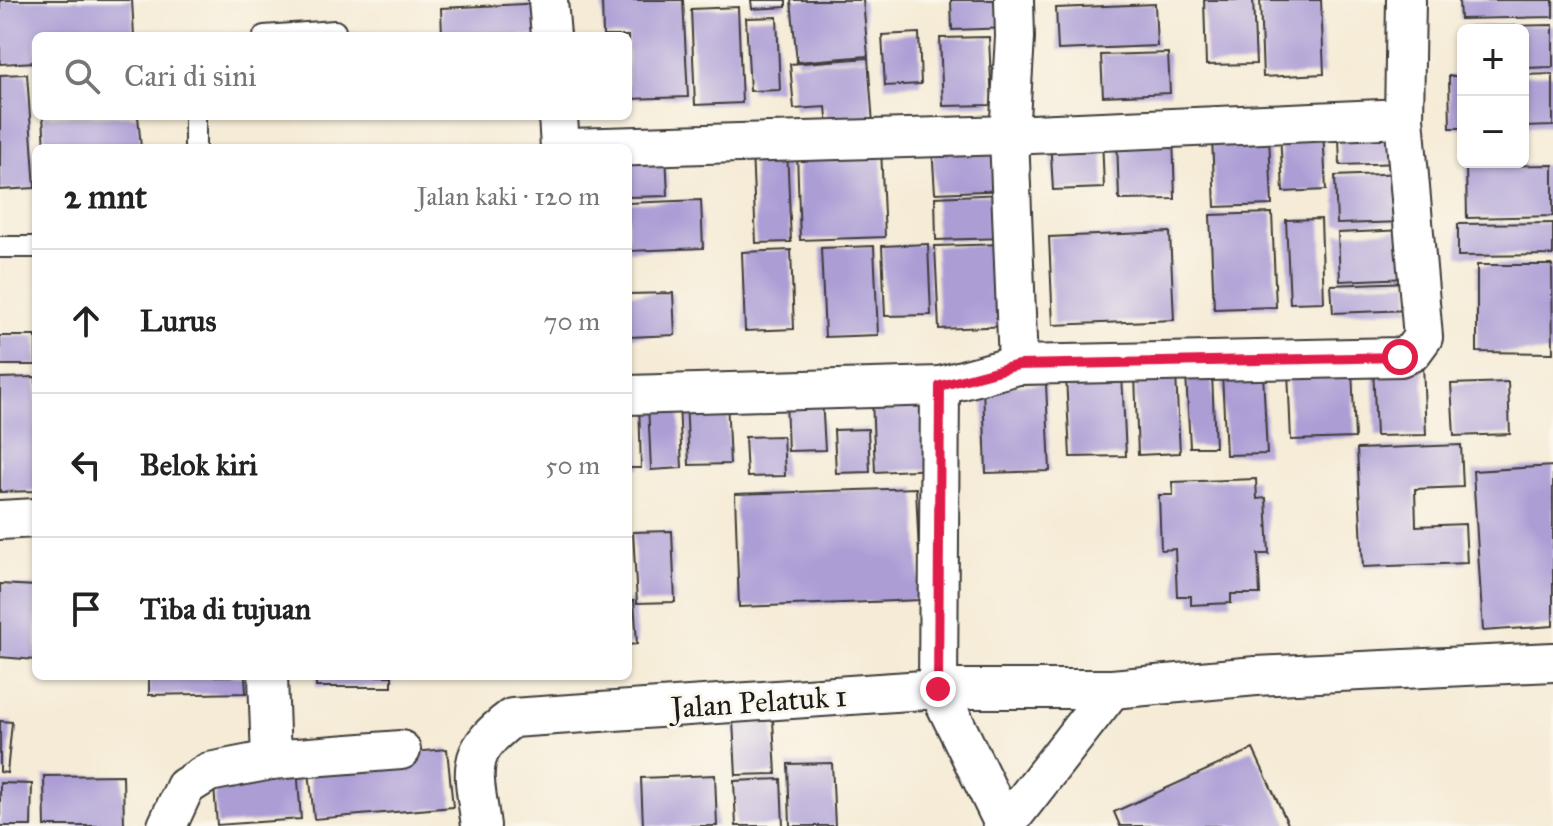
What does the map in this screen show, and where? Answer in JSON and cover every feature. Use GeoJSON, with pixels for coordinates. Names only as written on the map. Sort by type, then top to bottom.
{"type":"FeatureCollection","features":[{"type":"Feature","properties":{"kind":"street"},"geometry":{"type":"LineString","coordinates":[[548,0],[551,32]]}},
{"type":"Feature","properties":{"kind":"street"},"geometry":{"type":"LineString","coordinates":[[1014,0],[1009,135],[1018,365]]}},
{"type":"Feature","properties":{"kind":"street"},"geometry":{"type":"LineString","coordinates":[[632,395],[940,386],[1018,365],[1400,357],[1412,352],[1423,337],[1404,118],[1406,0]]}},
{"type":"Feature","properties":{"kind":"street"},"geometry":{"type":"LineString","coordinates":[[632,146],[1009,135],[1404,118]]}},
{"type":"Feature","properties":{"kind":"street"},"geometry":{"type":"LineString","coordinates":[[558,120],[560,144]]}},
{"type":"Feature","properties":{"kind":"street"},"geometry":{"type":"LineString","coordinates":[[940,386],[938,689],[1005,826],[1112,689]]}},
{"type":"Feature","properties":{"kind":"street"},"geometry":{"type":"LineString","coordinates":[[0,520],[32,518]]}},
{"type":"Feature","properties":{"kind":"street","name":"Jalan Pelatuk 1"},"geometry":{"type":"LineString","coordinates":[[481,826],[473,767],[488,736],[512,718],[938,689],[1112,689],[1256,676],[1553,662]]}},
{"type":"Feature","properties":{"kind":"street"},"geometry":{"type":"LineString","coordinates":[[268,680],[271,760]]}},
{"type":"Feature","properties":{"kind":"street"},"geometry":{"type":"LineString","coordinates":[[167,826],[185,787],[209,772],[271,760],[401,750]]}},
{"type":"Feature","properties":{"kind":"lane"},"geometry":{"type":"LineString","coordinates":[[321,32],[335,31]]}},
{"type":"Feature","properties":{"kind":"lane"},"geometry":{"type":"LineString","coordinates":[[195,120],[195,144]]}},
{"type":"Feature","properties":{"kind":"lane"},"geometry":{"type":"LineString","coordinates":[[0,247],[32,247]]}},
{"type":"Feature","properties":{"kind":"building"},"geometry":{"type":"Polygon","coordinates":[[[0,0],[132,0],[134,32],[32,32],[32,62],[0,64],[0,0]]]}},
{"type":"Feature","properties":{"kind":"building"},"geometry":{"type":"Polygon","coordinates":[[[602,0],[683,0],[688,97],[632,99],[632,32],[603,32],[602,0]]]}},
{"type":"Feature","properties":{"kind":"building"},"geometry":{"type":"Polygon","coordinates":[[[751,0],[786,0],[786,7],[752,9],[751,0]]]}},
{"type":"Feature","properties":{"kind":"building"},"geometry":{"type":"Polygon","coordinates":[[[791,0],[863,0],[868,56],[797,62],[791,0]]]}},
{"type":"Feature","properties":{"kind":"building"},"geometry":{"type":"Polygon","coordinates":[[[951,0],[1009,0],[1010,28],[952,30],[951,0]]]}},
{"type":"Feature","properties":{"kind":"building"},"geometry":{"type":"Polygon","coordinates":[[[1204,0],[1253,0],[1256,64],[1206,65],[1204,0]]]}},
{"type":"Feature","properties":{"kind":"building"},"geometry":{"type":"Polygon","coordinates":[[[1260,0],[1321,0],[1324,74],[1263,77],[1260,0]]]}},
{"type":"Feature","properties":{"kind":"building"},"geometry":{"type":"Polygon","coordinates":[[[1459,0],[1553,0],[1553,17],[1460,19],[1459,0]]]}},
{"type":"Feature","properties":{"kind":"building"},"geometry":{"type":"Polygon","coordinates":[[[543,3],[544,32],[442,32],[441,8],[543,3]]]}},
{"type":"Feature","properties":{"kind":"building"},"geometry":{"type":"Polygon","coordinates":[[[1155,4],[1157,46],[1058,50],[1056,8],[1155,4]]]}},
{"type":"Feature","properties":{"kind":"building"},"geometry":{"type":"Polygon","coordinates":[[[738,7],[742,103],[695,105],[691,9],[738,7]]]}},
{"type":"Feature","properties":{"kind":"building"},"geometry":{"type":"Polygon","coordinates":[[[777,17],[780,90],[750,91],[746,18],[777,17]]]}},
{"type":"Feature","properties":{"kind":"building"},"geometry":{"type":"Polygon","coordinates":[[[1553,25],[1553,67],[1529,68],[1529,26],[1553,25]]]}},
{"type":"Feature","properties":{"kind":"building"},"geometry":{"type":"Polygon","coordinates":[[[919,33],[921,84],[885,86],[882,35],[919,33]]]}},
{"type":"Feature","properties":{"kind":"building"},"geometry":{"type":"Polygon","coordinates":[[[989,37],[992,105],[943,106],[940,38],[989,37]]]}},
{"type":"Feature","properties":{"kind":"building"},"geometry":{"type":"Polygon","coordinates":[[[1168,53],[1170,93],[1103,96],[1101,55],[1168,53]]]}},
{"type":"Feature","properties":{"kind":"building"},"geometry":{"type":"Polygon","coordinates":[[[868,58],[873,124],[828,127],[826,107],[794,109],[790,64],[868,58]]]}},
{"type":"Feature","properties":{"kind":"building"},"geometry":{"type":"Polygon","coordinates":[[[27,74],[32,188],[0,190],[0,75],[27,74]]]}},
{"type":"Feature","properties":{"kind":"building"},"geometry":{"type":"Polygon","coordinates":[[[1553,74],[1553,126],[1529,127],[1529,75],[1553,74]]]}},
{"type":"Feature","properties":{"kind":"building"},"geometry":{"type":"Polygon","coordinates":[[[1449,76],[1457,76],[1457,128],[1450,128],[1449,76]]]}},
{"type":"Feature","properties":{"kind":"building"},"geometry":{"type":"Polygon","coordinates":[[[43,120],[138,120],[141,144],[45,144],[43,120]]]}},
{"type":"Feature","properties":{"kind":"building"},"geometry":{"type":"Polygon","coordinates":[[[1323,129],[1326,190],[1283,192],[1280,131],[1323,129]]]}},
{"type":"Feature","properties":{"kind":"building"},"geometry":{"type":"Polygon","coordinates":[[[1173,135],[1175,199],[1119,200],[1117,138],[1173,135]]]}},
{"type":"Feature","properties":{"kind":"building"},"geometry":{"type":"Polygon","coordinates":[[[1269,135],[1272,205],[1215,207],[1212,137],[1269,135]]]}},
{"type":"Feature","properties":{"kind":"building"},"geometry":{"type":"Polygon","coordinates":[[[1401,135],[1402,163],[1340,165],[1339,138],[1401,135]]]}},
{"type":"Feature","properties":{"kind":"building"},"geometry":{"type":"Polygon","coordinates":[[[1102,136],[1104,188],[1053,190],[1050,138],[1102,136]]]}},
{"type":"Feature","properties":{"kind":"building"},"geometry":{"type":"Polygon","coordinates":[[[1004,144],[1007,190],[935,193],[932,147],[1004,144]]]}},
{"type":"Feature","properties":{"kind":"building"},"geometry":{"type":"Polygon","coordinates":[[[787,148],[791,242],[756,243],[752,150],[787,148]]]}},
{"type":"Feature","properties":{"kind":"building"},"geometry":{"type":"Polygon","coordinates":[[[881,149],[885,237],[800,240],[797,152],[881,149]]]}},
{"type":"Feature","properties":{"kind":"building"},"geometry":{"type":"Polygon","coordinates":[[[666,153],[668,196],[632,197],[632,154],[666,153]]]}},
{"type":"Feature","properties":{"kind":"building"},"geometry":{"type":"Polygon","coordinates":[[[1529,165],[1553,165],[1553,216],[1467,218],[1466,168],[1529,168],[1529,165]]]}},
{"type":"Feature","properties":{"kind":"building"},"geometry":{"type":"Polygon","coordinates":[[[1404,173],[1406,222],[1337,224],[1335,176],[1404,173]]]}},
{"type":"Feature","properties":{"kind":"building"},"geometry":{"type":"Polygon","coordinates":[[[1003,194],[1004,238],[936,240],[935,197],[1003,194]]]}},
{"type":"Feature","properties":{"kind":"building"},"geometry":{"type":"Polygon","coordinates":[[[701,200],[703,248],[632,251],[632,203],[701,200]]]}},
{"type":"Feature","properties":{"kind":"building"},"geometry":{"type":"Polygon","coordinates":[[[1272,213],[1276,307],[1214,309],[1210,215],[1272,213]]]}},
{"type":"Feature","properties":{"kind":"building"},"geometry":{"type":"Polygon","coordinates":[[[1321,219],[1324,302],[1290,303],[1286,220],[1321,219]]]}},
{"type":"Feature","properties":{"kind":"building"},"geometry":{"type":"Polygon","coordinates":[[[1553,223],[1553,255],[1458,256],[1458,224],[1553,223]]]}},
{"type":"Feature","properties":{"kind":"building"},"geometry":{"type":"Polygon","coordinates":[[[1406,230],[1408,278],[1340,281],[1338,233],[1406,230]]]}},
{"type":"Feature","properties":{"kind":"building"},"geometry":{"type":"Polygon","coordinates":[[[1170,232],[1174,320],[1053,325],[1049,237],[1170,232]]]}},
{"type":"Feature","properties":{"kind":"building"},"geometry":{"type":"Polygon","coordinates":[[[928,244],[931,315],[885,316],[882,246],[928,244]]]}},
{"type":"Feature","properties":{"kind":"building"},"geometry":{"type":"Polygon","coordinates":[[[1005,244],[1010,326],[939,329],[935,246],[1005,244]]]}},
{"type":"Feature","properties":{"kind":"building"},"geometry":{"type":"Polygon","coordinates":[[[874,246],[878,335],[825,337],[821,248],[874,246]]]}},
{"type":"Feature","properties":{"kind":"building"},"geometry":{"type":"Polygon","coordinates":[[[791,250],[794,329],[745,331],[742,252],[791,250]]]}},
{"type":"Feature","properties":{"kind":"building"},"geometry":{"type":"Polygon","coordinates":[[[1477,265],[1552,265],[1553,353],[1477,352],[1477,265]]]}},
{"type":"Feature","properties":{"kind":"building"},"geometry":{"type":"Polygon","coordinates":[[[1409,282],[1410,310],[1333,313],[1331,285],[1409,282]]]}},
{"type":"Feature","properties":{"kind":"building"},"geometry":{"type":"Polygon","coordinates":[[[673,293],[675,335],[632,337],[632,294],[673,293]]]}},
{"type":"Feature","properties":{"kind":"building"},"geometry":{"type":"Polygon","coordinates":[[[0,336],[32,336],[32,365],[0,365],[0,336]]]}},
{"type":"Feature","properties":{"kind":"building"},"geometry":{"type":"Polygon","coordinates":[[[1423,364],[1426,435],[1376,436],[1373,366],[1423,364]]]}},
{"type":"Feature","properties":{"kind":"building"},"geometry":{"type":"Polygon","coordinates":[[[1352,369],[1355,438],[1291,440],[1288,371],[1352,369]]]}},
{"type":"Feature","properties":{"kind":"building"},"geometry":{"type":"Polygon","coordinates":[[[1212,373],[1215,447],[1190,447],[1186,374],[1212,373]]]}},
{"type":"Feature","properties":{"kind":"building"},"geometry":{"type":"Polygon","coordinates":[[[1263,373],[1267,454],[1226,455],[1222,374],[1263,373]]]}},
{"type":"Feature","properties":{"kind":"building"},"geometry":{"type":"Polygon","coordinates":[[[1122,374],[1126,456],[1070,457],[1066,376],[1122,374]]]}},
{"type":"Feature","properties":{"kind":"building"},"geometry":{"type":"Polygon","coordinates":[[[1176,375],[1180,453],[1138,455],[1135,376],[1176,375]]]}},
{"type":"Feature","properties":{"kind":"building"},"geometry":{"type":"Polygon","coordinates":[[[32,377],[32,491],[0,492],[0,378],[32,377]]]}},
{"type":"Feature","properties":{"kind":"building"},"geometry":{"type":"Polygon","coordinates":[[[1508,382],[1510,434],[1454,436],[1451,384],[1508,382]]]}},
{"type":"Feature","properties":{"kind":"building"},"geometry":{"type":"Polygon","coordinates":[[[1046,384],[1050,471],[986,473],[983,386],[1046,384]]]}},
{"type":"Feature","properties":{"kind":"building"},"geometry":{"type":"Polygon","coordinates":[[[932,395],[935,469],[875,472],[872,397],[932,395]]]}},
{"type":"Feature","properties":{"kind":"building"},"geometry":{"type":"Polygon","coordinates":[[[727,398],[730,464],[689,465],[686,400],[727,398]]]}},
{"type":"Feature","properties":{"kind":"building"},"geometry":{"type":"Polygon","coordinates":[[[822,398],[825,450],[788,451],[786,400],[822,398]]]}},
{"type":"Feature","properties":{"kind":"building"},"geometry":{"type":"Polygon","coordinates":[[[632,401],[639,401],[641,468],[632,468],[632,401]]]}},
{"type":"Feature","properties":{"kind":"building"},"geometry":{"type":"Polygon","coordinates":[[[679,402],[682,468],[651,470],[648,404],[679,402]]]}},
{"type":"Feature","properties":{"kind":"building"},"geometry":{"type":"Polygon","coordinates":[[[868,429],[870,472],[836,473],[834,430],[868,429]]]}},
{"type":"Feature","properties":{"kind":"building"},"geometry":{"type":"Polygon","coordinates":[[[783,436],[785,476],[747,477],[745,437],[783,436]]]}},
{"type":"Feature","properties":{"kind":"building"},"geometry":{"type":"Polygon","coordinates":[[[1461,445],[1463,487],[1415,489],[1416,526],[1465,524],[1467,563],[1363,567],[1357,449],[1461,445]]]}},
{"type":"Feature","properties":{"kind":"building"},"geometry":{"type":"Polygon","coordinates":[[[1553,466],[1553,626],[1483,631],[1473,471],[1553,466]]]}},
{"type":"Feature","properties":{"kind":"building"},"geometry":{"type":"Polygon","coordinates":[[[1256,479],[1257,499],[1266,498],[1269,554],[1258,554],[1260,594],[1231,594],[1231,603],[1191,605],[1191,596],[1177,596],[1175,549],[1161,550],[1159,495],[1173,495],[1172,482],[1256,479]]]}},
{"type":"Feature","properties":{"kind":"building"},"geometry":{"type":"Polygon","coordinates":[[[916,488],[921,600],[739,607],[735,494],[916,488]]]}},
{"type":"Feature","properties":{"kind":"building"},"geometry":{"type":"Polygon","coordinates":[[[672,531],[675,602],[637,603],[633,532],[672,531]]]}},
{"type":"Feature","properties":{"kind":"building"},"geometry":{"type":"Polygon","coordinates":[[[0,584],[32,586],[32,660],[0,657],[0,584]]]}},
{"type":"Feature","properties":{"kind":"building"},"geometry":{"type":"Polygon","coordinates":[[[632,600],[634,600],[637,644],[632,645],[632,600]]]}},
{"type":"Feature","properties":{"kind":"building"},"geometry":{"type":"Polygon","coordinates":[[[149,680],[245,680],[246,693],[149,695],[149,680]]]}},
{"type":"Feature","properties":{"kind":"building"},"geometry":{"type":"Polygon","coordinates":[[[316,680],[392,680],[392,687],[316,687],[316,680]]]}},
{"type":"Feature","properties":{"kind":"building"},"geometry":{"type":"Polygon","coordinates":[[[773,720],[776,774],[736,775],[733,721],[773,720]]]}},
{"type":"Feature","properties":{"kind":"building"},"geometry":{"type":"Polygon","coordinates":[[[0,721],[12,722],[7,773],[0,772],[0,721]]]}},
{"type":"Feature","properties":{"kind":"building"},"geometry":{"type":"Polygon","coordinates":[[[447,749],[453,807],[314,819],[308,761],[447,749]]]}},
{"type":"Feature","properties":{"kind":"building"},"geometry":{"type":"Polygon","coordinates":[[[1253,749],[1289,826],[1120,826],[1114,812],[1253,749]]]}},
{"type":"Feature","properties":{"kind":"building"},"geometry":{"type":"Polygon","coordinates":[[[832,763],[835,826],[790,826],[788,764],[832,763]]]}},
{"type":"Feature","properties":{"kind":"building"},"geometry":{"type":"Polygon","coordinates":[[[297,768],[301,819],[217,825],[213,774],[297,768]]]}},
{"type":"Feature","properties":{"kind":"building"},"geometry":{"type":"Polygon","coordinates":[[[123,775],[124,826],[45,826],[44,776],[123,775]]]}},
{"type":"Feature","properties":{"kind":"building"},"geometry":{"type":"Polygon","coordinates":[[[715,775],[717,826],[643,826],[641,778],[715,775]]]}},
{"type":"Feature","properties":{"kind":"building"},"geometry":{"type":"Polygon","coordinates":[[[781,779],[783,826],[736,826],[734,781],[781,779]]]}},
{"type":"Feature","properties":{"kind":"building"},"geometry":{"type":"Polygon","coordinates":[[[0,783],[32,784],[31,826],[0,826],[0,783]]]}},
{"type":"Feature","properties":{"kind":"route"},"geometry":{"type":"LineString","coordinates":[[938,689],[940,386],[1018,365],[1400,357]]}}]}
